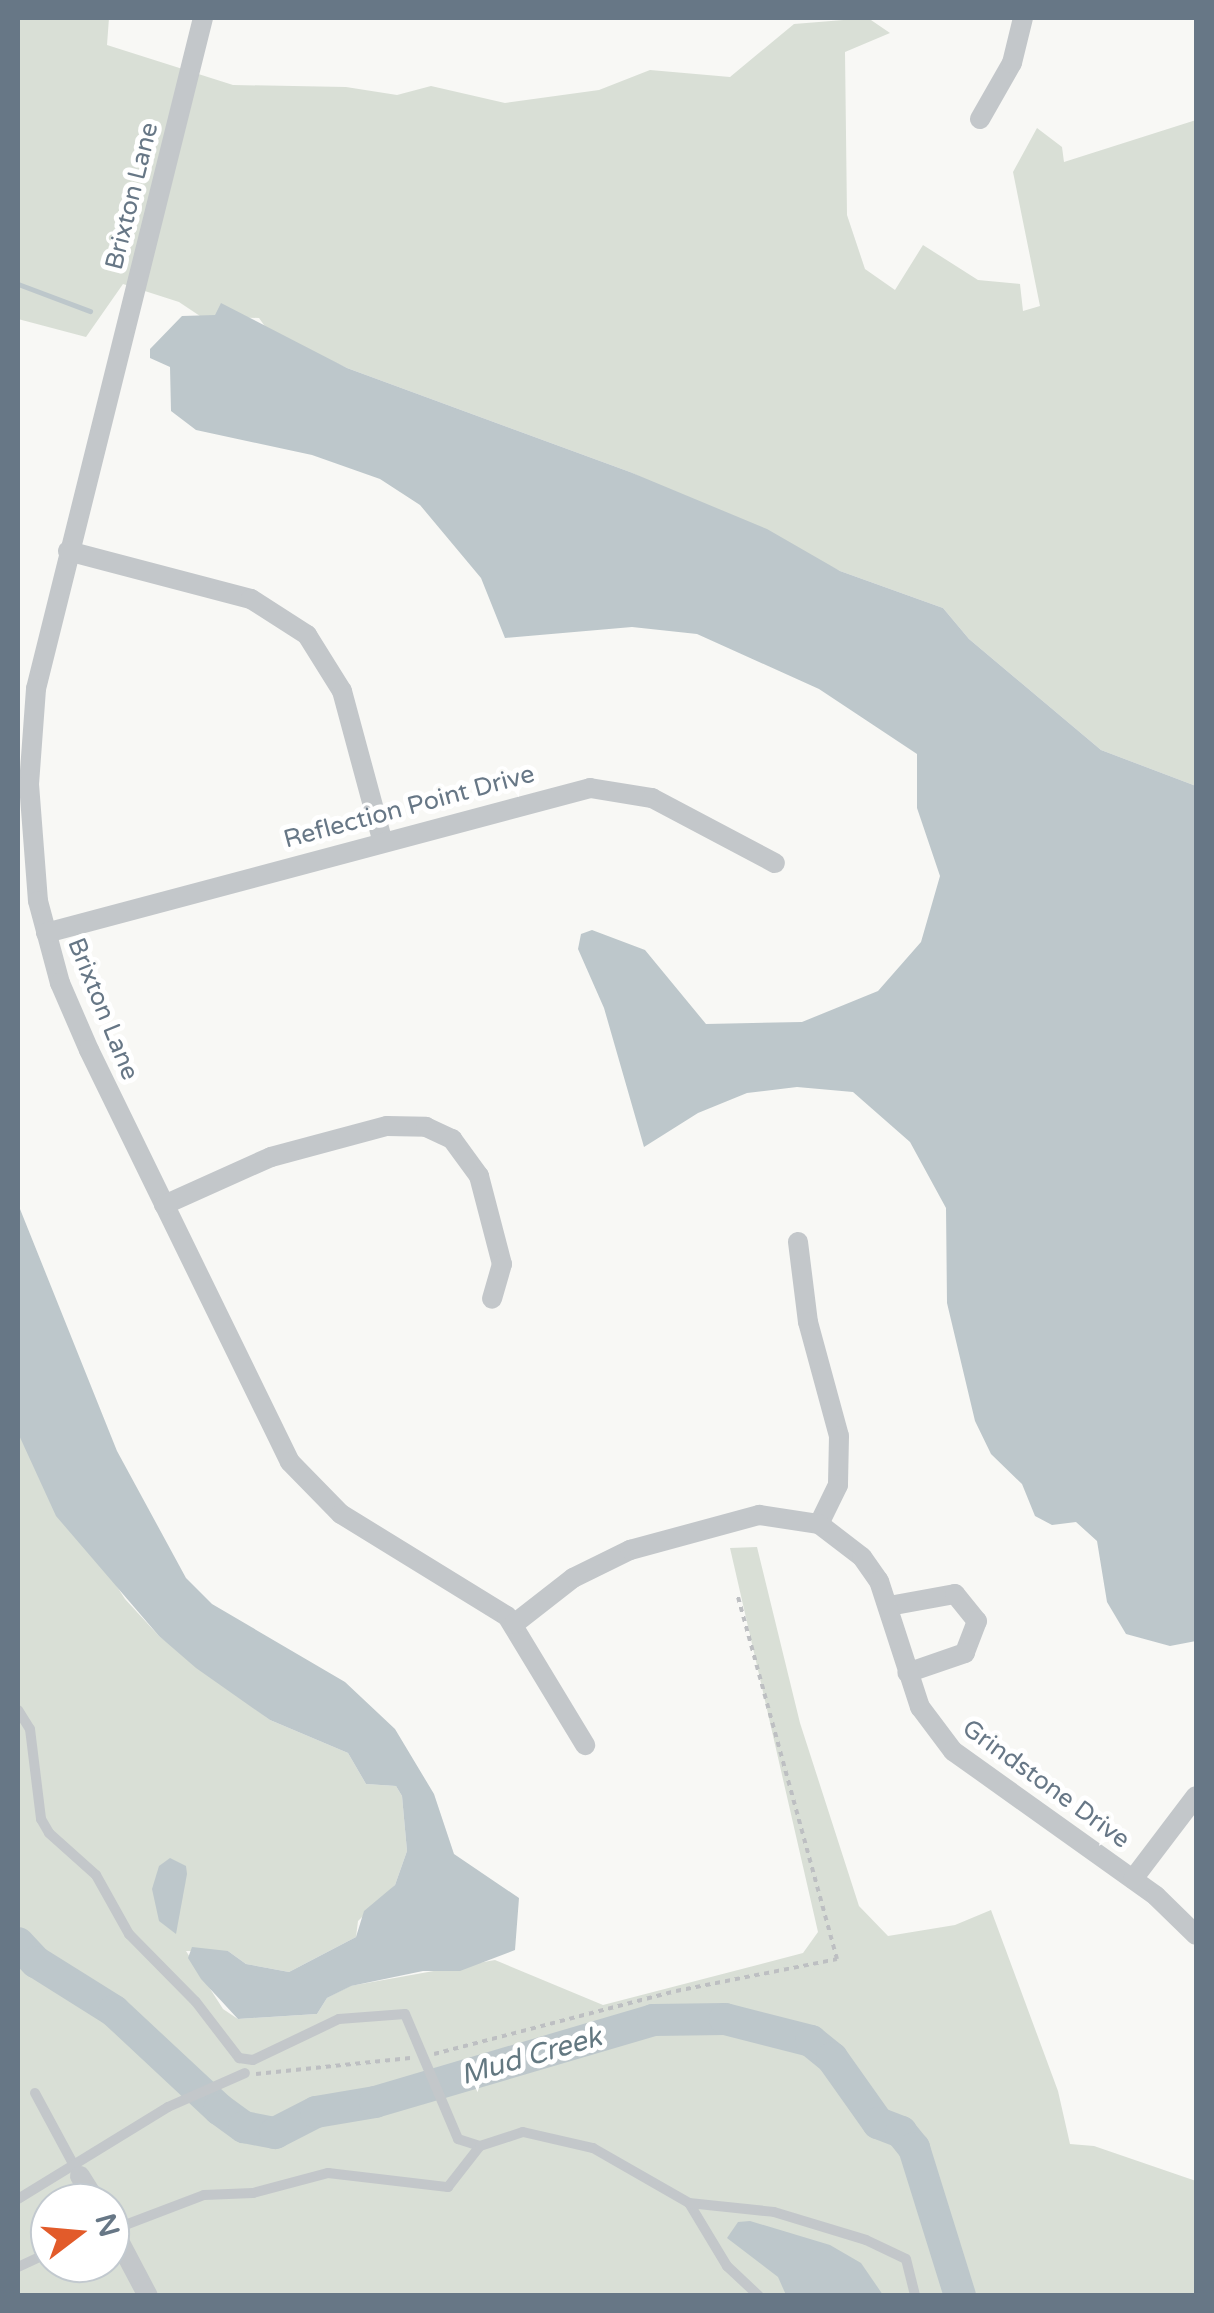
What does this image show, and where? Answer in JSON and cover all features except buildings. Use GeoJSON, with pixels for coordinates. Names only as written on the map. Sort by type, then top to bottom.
{"type":"FeatureCollection","features":[{"type":"Feature","properties":{"kind":"street","name":"Brixton Lane"},"geometry":{"type":"LineString","coordinates":[[203,18],[68,552],[29,741],[32,848],[46,933],[60,984],[164,1205],[273,1433],[306,1484],[341,1514],[476,1593],[514,1624],[585,1745]]}},
{"type":"Feature","properties":{"kind":"street"},"geometry":{"type":"LineString","coordinates":[[980,119],[1012,63],[1023,18]]}},
{"type":"Feature","properties":{"kind":"street"},"geometry":{"type":"LineString","coordinates":[[68,552],[251,598],[307,634],[342,692],[382,840]]}},
{"type":"Feature","properties":{"kind":"street","name":"Reflection Point Drive"},"geometry":{"type":"LineString","coordinates":[[46,933],[560,792],[610,788],[670,805],[775,862]]}},
{"type":"Feature","properties":{"kind":"street"},"geometry":{"type":"LineString","coordinates":[[164,1205],[271,1156],[388,1126],[426,1126],[452,1140],[479,1176],[502,1264],[492,1299]]}},
{"type":"Feature","properties":{"kind":"street"},"geometry":{"type":"LineString","coordinates":[[514,1624],[573,1578],[630,1550],[759,1515],[818,1524],[838,1485],[840,1436],[808,1322],[798,1242]]}},
{"type":"Feature","properties":{"kind":"street","name":"Grindstone Drive"},"geometry":{"type":"LineString","coordinates":[[818,1524],[862,1556],[889,1606],[920,1707],[952,1751],[1133,1879],[1196,1934]]}},
{"type":"Feature","properties":{"kind":"street"},"geometry":{"type":"LineString","coordinates":[[889,1606],[956,1594],[976,1621],[965,1653],[907,1673]]}},
{"type":"Feature","properties":{"kind":"street","name":"Grindstone Drive"},"geometry":{"type":"LineString","coordinates":[[1133,1879],[1196,1796]]}},
{"type":"Feature","properties":{"kind":"street"},"geometry":{"type":"LineString","coordinates":[[77,2172],[84,2183]]}},
{"type":"Feature","properties":{"kind":"street"},"geometry":{"type":"LineString","coordinates":[[130,2263],[148,2296]]}},
{"type":"Feature","properties":{"kind":"lane"},"geometry":{"type":"LineString","coordinates":[[18,1710],[30,1729],[41,1819],[49,1833],[96,1875],[128,1934],[186,1990],[239,2058],[253,2060],[339,2019],[402,2013],[448,2107],[463,2145],[464,2160]]}},
{"type":"Feature","properties":{"kind":"lane"},"geometry":{"type":"LineString","coordinates":[[18,2198],[77,2172],[190,2098],[246,2073]]}},
{"type":"Feature","properties":{"kind":"lane"},"geometry":{"type":"LineString","coordinates":[[35,2093],[77,2172]]}},
{"type":"Feature","properties":{"kind":"lane"},"geometry":{"type":"LineString","coordinates":[[463,2145],[480,2146],[522,2132],[593,2148],[689,2203],[774,2212],[893,2251],[906,2259],[916,2296]]}},
{"type":"Feature","properties":{"kind":"lane"},"geometry":{"type":"LineString","coordinates":[[130,2221],[204,2195],[254,2193],[328,2172],[448,2186],[464,2160],[480,2146]]}},
{"type":"Feature","properties":{"kind":"lane"},"geometry":{"type":"LineString","coordinates":[[689,2203],[728,2266],[759,2296]]}},
{"type":"Feature","properties":{"kind":"lane"},"geometry":{"type":"LineString","coordinates":[[704,2229],[702,2213],[712,2205]]}},
{"type":"Feature","properties":{"kind":"path"},"geometry":{"type":"LineString","coordinates":[[246,2073],[428,2060],[676,1991],[837,1959],[738,1596]]}},
{"type":"Feature","properties":{"kind":"shaded area"},"geometry":{"type":"Polygon","coordinates":[[[18,18],[109,18],[107,45],[233,85],[346,87],[397,95],[431,86],[505,103],[599,90],[650,70],[730,77],[794,24],[868,18],[890,33],[845,52],[847,215],[865,269],[895,290],[923,245],[978,280],[1020,284],[1023,311],[1040,306],[1013,172],[1037,128],[1062,147],[1064,162],[1196,120],[1196,786],[1101,750],[969,639],[943,608],[840,571],[630,472],[347,368],[269,332],[259,318],[200,316],[179,302],[123,284],[86,337],[18,319],[18,18]]]}},
{"type":"Feature","properties":{"kind":"shaded area"},"geometry":{"type":"Polygon","coordinates":[[[221,303],[347,368],[630,472],[767,529],[840,571],[943,608],[969,639],[1101,750],[1196,786],[1196,1641],[1170,1646],[1126,1634],[1107,1602],[1097,1541],[1076,1522],[1052,1525],[1035,1516],[1022,1484],[991,1454],[975,1421],[947,1303],[946,1208],[910,1142],[853,1092],[797,1087],[747,1093],[698,1113],[644,1147],[604,1008],[578,949],[581,934],[592,930],[645,950],[706,1024],[802,1022],[878,991],[921,942],[940,876],[917,808],[917,754],[819,689],[697,634],[632,627],[505,638],[481,578],[420,505],[380,479],[312,455],[196,430],[171,411],[170,367],[150,358],[150,349],[182,316],[215,315],[221,303]]]}},
{"type":"Feature","properties":{"kind":"shaded area"},"geometry":{"type":"Polygon","coordinates":[[[18,1204],[117,1451],[186,1578],[212,1604],[345,1682],[395,1729],[434,1794],[454,1854],[519,1898],[515,1950],[460,1971],[423,1971],[351,1986],[327,1998],[317,2014],[238,2019],[201,1979],[188,1958],[192,1947],[228,1951],[246,1964],[289,1972],[356,1937],[364,1911],[395,1885],[407,1851],[402,1796],[396,1786],[366,1784],[348,1753],[270,1720],[196,1668],[159,1636],[56,1516],[18,1433],[18,1204]]]}},
{"type":"Feature","properties":{"kind":"shaded area"},"geometry":{"type":"Polygon","coordinates":[[[18,1433],[125,1599],[159,1636],[270,1720],[348,1753],[366,1784],[396,1786],[402,1796],[407,1851],[395,1885],[358,1921],[356,1937],[289,1972],[246,1964],[228,1951],[186,1951],[223,2009],[238,2019],[317,2014],[327,1998],[350,1986],[495,1960],[603,2005],[803,1953],[818,1932],[730,1548],[757,1547],[800,1723],[859,1906],[888,1936],[955,1925],[991,1910],[1058,2091],[1070,2144],[1094,2146],[1196,2181],[1196,2295],[18,2295],[18,1433]]]}},
{"type":"Feature","properties":{"kind":"shaded area"},"geometry":{"type":"Polygon","coordinates":[[[170,1858],[186,1866],[187,1874],[176,1934],[159,1921],[152,1889],[159,1866],[170,1858]]]}},
{"type":"Feature","properties":{"kind":"shaded area"},"geometry":{"type":"Polygon","coordinates":[[[750,2221],[830,2245],[861,2263],[883,2295],[786,2295],[778,2277],[727,2238],[738,2222],[750,2221]]]}},
{"type":"Feature","properties":{"kind":"waterway"},"geometry":{"type":"LineString","coordinates":[[18,284],[90,311]]}},
{"type":"Feature","properties":{"kind":"waterway","name":"Mud Creek"},"geometry":{"type":"LineString","coordinates":[[18,1943],[36,1962],[114,2011],[219,2109],[244,2127],[275,2133],[316,2112],[375,2102],[653,2020],[725,2019],[811,2041],[832,2058],[878,2123],[901,2132],[914,2148],[960,2296]]}}]}
